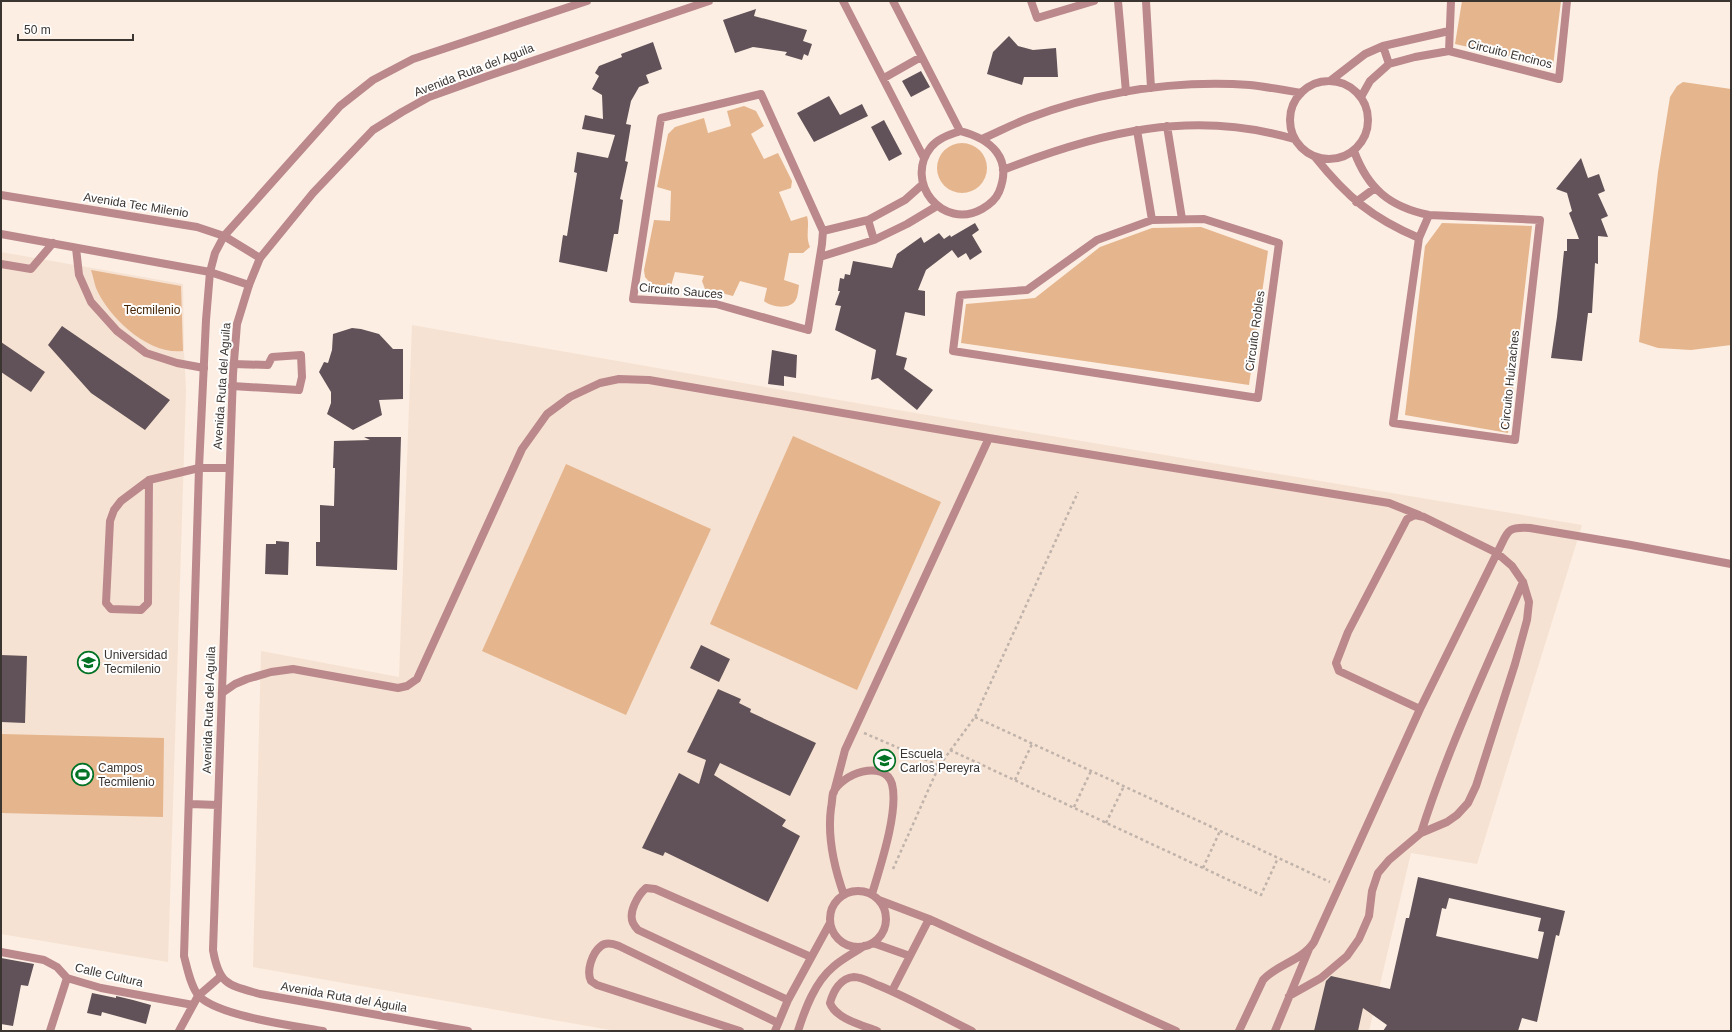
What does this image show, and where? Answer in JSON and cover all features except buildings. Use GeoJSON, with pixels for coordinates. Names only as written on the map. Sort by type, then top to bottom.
{"type":"FeatureCollection","features":[{"type":"Feature","properties":{"kind":"street","name":"Avenida Ruta del Aguila"},"geometry":{"type":"LineString","coordinates":[[198,996],[184,956],[190,804],[199,468],[210,272],[215,253],[224,236],[340,106],[373,80],[413,59],[587,1]]}},
{"type":"Feature","properties":{"kind":"street","name":"Avenida Ruta del Aguila"},"geometry":{"type":"LineString","coordinates":[[220,977],[215,963],[213,950],[232,386],[237,324],[249,285],[260,258],[313,193],[373,130],[402,112],[429,97],[709,1]]}},
{"type":"Feature","properties":{"kind":"street"},"geometry":{"type":"LineString","coordinates":[[843,1],[924,158]]}},
{"type":"Feature","properties":{"kind":"street"},"geometry":{"type":"LineString","coordinates":[[893,1],[960,131]]}},
{"type":"Feature","properties":{"kind":"street"},"geometry":{"type":"LineString","coordinates":[[1031,1],[1037,18],[1094,1]]}},
{"type":"Feature","properties":{"kind":"street"},"geometry":{"type":"LineString","coordinates":[[1118,1],[1126,92]]}},
{"type":"Feature","properties":{"kind":"street"},"geometry":{"type":"LineString","coordinates":[[1146,1],[1151,88]]}},
{"type":"Feature","properties":{"kind":"street","name":"Circuito Encinos"},"geometry":{"type":"LineString","coordinates":[[1449,51],[1451,1]]}},
{"type":"Feature","properties":{"kind":"street","name":"Circuito Encinos"},"geometry":{"type":"LineString","coordinates":[[1361,96],[1370,81],[1389,64],[1449,51],[1559,79],[1567,1]]}},
{"type":"Feature","properties":{"kind":"street"},"geometry":{"type":"LineString","coordinates":[[1330,81],[1365,54],[1383,46],[1449,31]]}},
{"type":"Feature","properties":{"kind":"street"},"geometry":{"type":"LineString","coordinates":[[1383,46],[1389,64]]}},
{"type":"Feature","properties":{"kind":"street"},"geometry":{"type":"LineString","coordinates":[[884,78],[921,57]]}},
{"type":"Feature","properties":{"kind":"street"},"geometry":{"type":"LineString","coordinates":[[1330,81],[1347,86],[1361,96],[1369,119],[1367,131],[1362,142],[1354,151],[1342,158],[1328,160],[1315,157],[1303,150],[1294,139],[1290,127],[1290,115],[1293,103],[1309,86],[1319,82],[1330,81]]}},
{"type":"Feature","properties":{"kind":"street"},"geometry":{"type":"LineString","coordinates":[[982,139],[1028,118],[1077,103],[1151,88],[1200,84],[1250,86],[1301,93]]}},
{"type":"Feature","properties":{"kind":"street","name":"Circuito Sauces"},"geometry":{"type":"LineString","coordinates":[[761,94],[823,231],[808,330],[716,304],[632,299],[661,118],[761,94]]}},
{"type":"Feature","properties":{"kind":"street"},"geometry":{"type":"LineString","coordinates":[[1003,170],[1056,150],[1091,139],[1137,130],[1168,126],[1205,125],[1251,129],[1294,139]]}},
{"type":"Feature","properties":{"kind":"street"},"geometry":{"type":"LineString","coordinates":[[1168,126],[1182,219]]}},
{"type":"Feature","properties":{"kind":"street"},"geometry":{"type":"LineString","coordinates":[[1137,130],[1152,220]]}},
{"type":"Feature","properties":{"kind":"street"},"geometry":{"type":"LineString","coordinates":[[960,131],[982,139],[992,145],[1000,157],[1003,170],[1002,183],[997,196],[988,206],[976,212],[963,215],[949,212],[937,206],[928,196],[922,184],[921,170],[924,158],[932,146],[942,138],[960,131]]}},
{"type":"Feature","properties":{"kind":"street","name":"Circuito Huizaches"},"geometry":{"type":"LineString","coordinates":[[1354,151],[1366,177],[1375,188],[1400,206],[1414,212],[1429,215],[1540,220],[1515,440],[1393,422],[1419,238],[1429,215]]}},
{"type":"Feature","properties":{"kind":"street"},"geometry":{"type":"LineString","coordinates":[[1315,157],[1334,181],[1356,202],[1381,219],[1419,238]]}},
{"type":"Feature","properties":{"kind":"street"},"geometry":{"type":"LineString","coordinates":[[823,231],[868,220],[905,200],[922,184]]}},
{"type":"Feature","properties":{"kind":"street"},"geometry":{"type":"LineString","coordinates":[[1356,202],[1375,188]]}},
{"type":"Feature","properties":{"kind":"street","name":"Avenida Tec Milenio"},"geometry":{"type":"LineString","coordinates":[[1,195],[197,227],[224,236],[260,258]]}},
{"type":"Feature","properties":{"kind":"street"},"geometry":{"type":"LineString","coordinates":[[820,257],[874,240],[907,224],[937,206]]}},
{"type":"Feature","properties":{"kind":"street","name":"Circuito Robles"},"geometry":{"type":"LineString","coordinates":[[1182,219],[1204,219],[1279,243],[1258,398],[953,351],[960,295],[1028,290],[1096,240],[1152,220],[1182,219]]}},
{"type":"Feature","properties":{"kind":"street"},"geometry":{"type":"LineString","coordinates":[[868,220],[874,240]]}},
{"type":"Feature","properties":{"kind":"street"},"geometry":{"type":"LineString","coordinates":[[1,234],[210,272],[249,285]]}},
{"type":"Feature","properties":{"kind":"street"},"geometry":{"type":"LineString","coordinates":[[1,264],[32,269],[53,243]]}},
{"type":"Feature","properties":{"kind":"street"},"geometry":{"type":"LineString","coordinates":[[76,248],[79,275],[91,302],[116,331],[146,353],[177,363],[204,368]]}},
{"type":"Feature","properties":{"kind":"street"},"geometry":{"type":"LineString","coordinates":[[232,386],[299,390],[302,377],[301,355],[272,357],[268,365],[234,364]]}},
{"type":"Feature","properties":{"kind":"street"},"geometry":{"type":"LineString","coordinates":[[222,693],[235,684],[247,679],[271,672],[293,669],[398,688],[407,686],[417,679],[522,449],[547,414],[570,397],[600,383],[619,379],[649,380],[989,438],[1389,503],[1420,515],[1497,553],[1512,566],[1523,582],[1529,602],[1527,620],[1515,664],[1476,786],[1468,803],[1448,822],[1421,833],[1389,860],[1378,873],[1372,891],[1369,916],[1351,952],[1321,978],[1289,996]]}},
{"type":"Feature","properties":{"kind":"street"},"geometry":{"type":"LineString","coordinates":[[844,895],[834,869],[830,846],[830,816],[834,792],[845,750],[989,438]]}},
{"type":"Feature","properties":{"kind":"street"},"geometry":{"type":"LineString","coordinates":[[149,480],[148,603],[141,610],[111,609],[106,603],[110,521],[114,510],[121,501],[149,480],[199,468],[229,468]]}},
{"type":"Feature","properties":{"kind":"street"},"geometry":{"type":"LineString","coordinates":[[1420,515],[1415,515],[1407,519],[1348,632],[1336,663],[1339,670],[1420,709]]}},
{"type":"Feature","properties":{"kind":"street"},"geometry":{"type":"LineString","coordinates":[[1275,1031],[1310,949],[1420,709],[1497,553],[1510,530],[1517,527],[1524,528],[1631,545],[1731,564]]}},
{"type":"Feature","properties":{"kind":"street"},"geometry":{"type":"LineString","coordinates":[[1421,833],[1433,795],[1455,740],[1523,582]]}},
{"type":"Feature","properties":{"kind":"street"},"geometry":{"type":"LineString","coordinates":[[834,792],[844,782],[861,771],[872,770],[879,772],[890,779],[892,786],[893,806],[890,826],[886,847],[872,894]]}},
{"type":"Feature","properties":{"kind":"street"},"geometry":{"type":"LineString","coordinates":[[190,804],[218,805]]}},
{"type":"Feature","properties":{"kind":"street"},"geometry":{"type":"LineString","coordinates":[[788,1000],[638,930],[632,922],[632,913],[635,904],[642,891],[646,888],[655,889],[811,957]]}},
{"type":"Feature","properties":{"kind":"street"},"geometry":{"type":"LineString","coordinates":[[798,1031],[808,1005],[824,976],[833,966],[864,946],[873,943],[885,928],[886,918],[884,908],[879,900],[872,894],[862,891],[853,891],[837,900],[830,915],[830,923],[833,932],[846,944],[864,946]]}},
{"type":"Feature","properties":{"kind":"street"},"geometry":{"type":"LineString","coordinates":[[879,900],[929,919],[1176,1031]]}},
{"type":"Feature","properties":{"kind":"street"},"geometry":{"type":"LineString","coordinates":[[892,991],[929,919]]}},
{"type":"Feature","properties":{"kind":"street"},"geometry":{"type":"LineString","coordinates":[[740,1031],[597,985],[591,981],[589,972],[596,952],[600,946],[605,944],[620,946],[777,1027],[788,1000],[830,923]]}},
{"type":"Feature","properties":{"kind":"street"},"geometry":{"type":"LineString","coordinates":[[873,943],[910,956]]}},
{"type":"Feature","properties":{"kind":"street"},"geometry":{"type":"LineString","coordinates":[[1239,1031],[1263,980],[1269,973],[1310,949]]}},
{"type":"Feature","properties":{"kind":"street","name":"Calle Cultura"},"geometry":{"type":"LineString","coordinates":[[1,952],[44,960],[57,967],[67,978],[101,988],[193,1004]]}},
{"type":"Feature","properties":{"kind":"street"},"geometry":{"type":"LineString","coordinates":[[179,1031],[198,996],[220,977]]}},
{"type":"Feature","properties":{"kind":"street","name":"Avenida Ruta del Águila"},"geometry":{"type":"LineString","coordinates":[[220,977],[234,986],[260,994],[468,1031]]}},
{"type":"Feature","properties":{"kind":"street"},"geometry":{"type":"LineString","coordinates":[[877,1031],[839,1015],[832,1009],[830,1003],[832,995],[838,985],[853,977],[867,980],[972,1031]]}},
{"type":"Feature","properties":{"kind":"street"},"geometry":{"type":"LineString","coordinates":[[50,1031],[67,978]]}},
{"type":"Feature","properties":{"kind":"street"},"geometry":{"type":"LineString","coordinates":[[198,996],[209,1004],[221,1009],[262,1020],[323,1031]]}},
{"type":"Feature","properties":{"kind":"path"},"geometry":{"type":"LineString","coordinates":[[892,872],[939,766],[975,717],[1078,492]]}},
{"type":"Feature","properties":{"kind":"path"},"geometry":{"type":"LineString","coordinates":[[975,717],[1339,886]]}},
{"type":"Feature","properties":{"kind":"path"},"geometry":{"type":"LineString","coordinates":[[854,729],[939,766]]}},
{"type":"Feature","properties":{"kind":"path"},"geometry":{"type":"LineString","coordinates":[[1015,780],[1032,744]]}},
{"type":"Feature","properties":{"kind":"path"},"geometry":{"type":"LineString","coordinates":[[950,750],[1261,895],[1278,858]]}},
{"type":"Feature","properties":{"kind":"path"},"geometry":{"type":"LineString","coordinates":[[1074,807],[1091,771]]}},
{"type":"Feature","properties":{"kind":"path"},"geometry":{"type":"LineString","coordinates":[[1106,823],[1124,786]]}},
{"type":"Feature","properties":{"kind":"path"},"geometry":{"type":"LineString","coordinates":[[1203,868],[1220,831]]}},
{"type":"Feature","properties":{"kind":"shaded area","name":"Universidad Tecmilenio"},"geometry":{"type":"Polygon","coordinates":[[[1,252],[183,284],[186,391],[168,962],[1,934],[1,252]]]}},
{"type":"Feature","properties":{"kind":"shaded area","name":"Escuela Carlos Pereyra"},"geometry":{"type":"Polygon","coordinates":[[[412,325],[862,404],[1582,525],[1477,864],[1411,853],[1369,1031],[616,1031],[253,967],[261,651],[399,677],[412,325]]]}},
{"type":"Feature","properties":{"kind":"green space"},"geometry":{"type":"Polygon","coordinates":[[[1462,1],[1561,1],[1553,66],[1455,44],[1462,1]]]}},
{"type":"Feature","properties":{"kind":"green space"},"geometry":{"type":"Polygon","coordinates":[[[1683,82],[1731,89],[1731,345],[1691,350],[1658,348],[1639,342],[1658,172],[1670,97],[1677,86],[1683,82]]]}},
{"type":"Feature","properties":{"kind":"green space"},"geometry":{"type":"Polygon","coordinates":[[[744,106],[756,111],[764,126],[751,134],[764,159],[778,153],[792,181],[791,188],[779,192],[791,221],[807,216],[808,239],[810,247],[803,253],[789,253],[784,280],[799,285],[795,301],[789,306],[780,307],[767,303],[764,301],[767,288],[740,281],[733,296],[705,289],[702,281],[704,276],[675,272],[671,286],[652,285],[645,277],[644,270],[654,220],[670,221],[671,191],[657,187],[668,134],[675,127],[704,118],[708,133],[731,126],[727,111],[744,106]]]}},
{"type":"Feature","properties":{"kind":"green space"},"geometry":{"type":"Polygon","coordinates":[[[957,143],[967,143],[980,150],[987,163],[987,173],[980,186],[967,193],[957,193],[948,189],[941,182],[937,173],[937,163],[941,154],[948,147],[957,143]]]}},
{"type":"Feature","properties":{"kind":"green space"},"geometry":{"type":"Polygon","coordinates":[[[1442,223],[1532,226],[1508,433],[1405,415],[1425,246],[1442,223]]]}},
{"type":"Feature","properties":{"kind":"green space"},"geometry":{"type":"Polygon","coordinates":[[[1201,227],[1268,251],[1249,385],[961,343],[966,304],[1035,298],[1100,247],[1152,228],[1201,227]]]}},
{"type":"Feature","properties":{"kind":"green space","name":"Tecmilenio"},"geometry":{"type":"Polygon","coordinates":[[[91,270],[181,286],[183,351],[170,351],[156,347],[131,332],[110,311],[102,299],[96,288],[91,270]]]}},
{"type":"Feature","properties":{"kind":"green space"},"geometry":{"type":"Polygon","coordinates":[[[793,436],[941,502],[857,690],[710,624],[793,436]]]}},
{"type":"Feature","properties":{"kind":"green space"},"geometry":{"type":"Polygon","coordinates":[[[566,464],[711,529],[626,715],[482,651],[566,464]]]}},
{"type":"Feature","properties":{"kind":"green space","name":"Campos Tecmilenio"},"geometry":{"type":"Polygon","coordinates":[[[1,734],[164,738],[163,817],[1,813],[1,734]]]}},
{"type":"Feature","properties":{"kind":"place","name":"Universidad Tecmilenio"},"geometry":{"type":"Point","coordinates":[89,662]}},
{"type":"Feature","properties":{"kind":"place","name":"Escuela Carlos Pereyra"},"geometry":{"type":"Point","coordinates":[884,761]}},
{"type":"Feature","properties":{"kind":"place","name":"Campos Tecmilenio"},"geometry":{"type":"Point","coordinates":[82,775]}}]}
